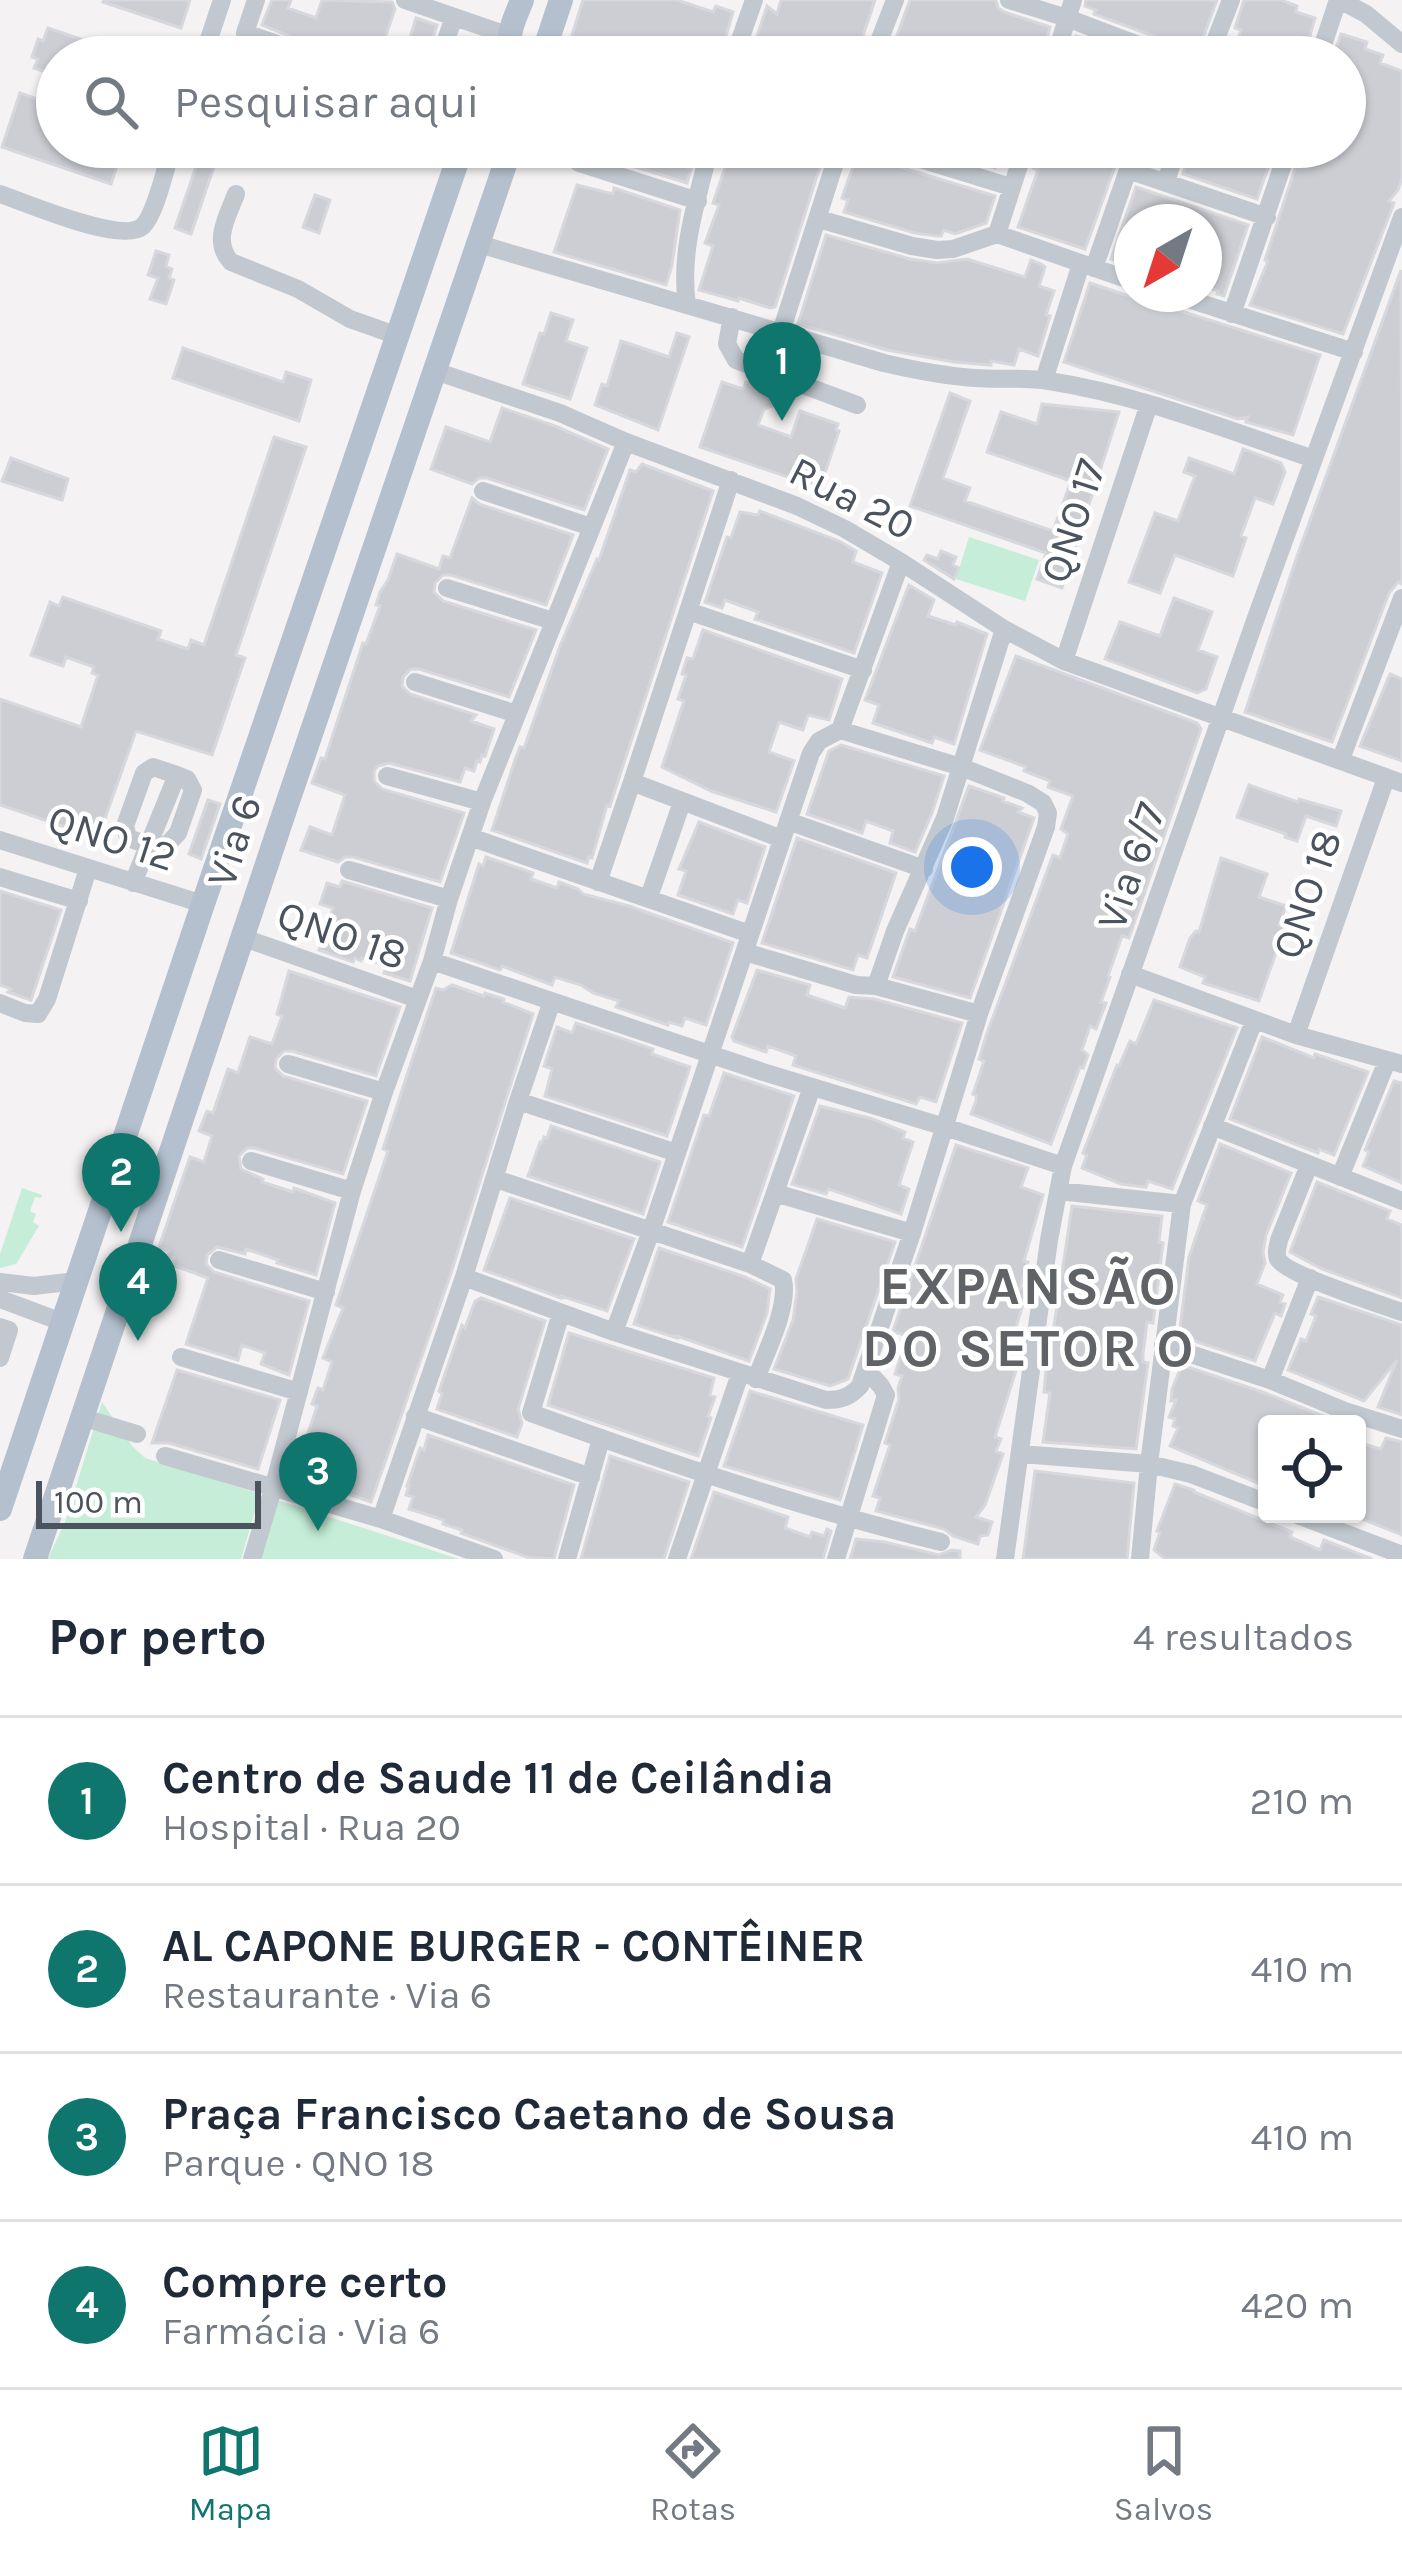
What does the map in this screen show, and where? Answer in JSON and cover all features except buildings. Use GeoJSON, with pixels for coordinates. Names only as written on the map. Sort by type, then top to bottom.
{"type":"FeatureCollection","features":[{"type":"Feature","properties":{"kind":"main road"},"geometry":{"type":"LineString","coordinates":[[500,36],[512,0]]}},
{"type":"Feature","properties":{"kind":"main road"},"geometry":{"type":"LineString","coordinates":[[509,36],[522,0]]}},
{"type":"Feature","properties":{"kind":"main road"},"geometry":{"type":"LineString","coordinates":[[544,36],[561,0]]}},
{"type":"Feature","properties":{"kind":"main road","name":"Via 6"},"geometry":{"type":"LineString","coordinates":[[0,1509],[455,168]]}},
{"type":"Feature","properties":{"kind":"main road","name":"Via 6"},"geometry":{"type":"LineString","coordinates":[[34,1559],[504,168]]}},
{"type":"Feature","properties":{"kind":"main road"},"geometry":{"type":"LineString","coordinates":[[235,965],[245,897],[276,806],[266,788],[254,786],[242,792]]}},
{"type":"Feature","properties":{"kind":"main road"},"geometry":{"type":"LineString","coordinates":[[83,1410],[67,1411],[57,1406],[53,1396],[82,1301],[89,1242]]}},
{"type":"Feature","properties":{"kind":"street"},"geometry":{"type":"LineString","coordinates":[[209,36],[222,0]]}},
{"type":"Feature","properties":{"kind":"street"},"geometry":{"type":"LineString","coordinates":[[254,36],[245,33],[256,0]]}},
{"type":"Feature","properties":{"kind":"street"},"geometry":{"type":"LineString","coordinates":[[405,0],[454,17],[483,36]]}},
{"type":"Feature","properties":{"kind":"street"},"geometry":{"type":"LineString","coordinates":[[881,36],[896,0]]}},
{"type":"Feature","properties":{"kind":"street"},"geometry":{"type":"LineString","coordinates":[[1009,0],[1070,9],[1125,36]]}},
{"type":"Feature","properties":{"kind":"street"},"geometry":{"type":"LineString","coordinates":[[1217,36],[1231,0]]}},
{"type":"Feature","properties":{"kind":"street"},"geometry":{"type":"LineString","coordinates":[[1326,36],[1339,0],[1366,14],[1402,44]]}},
{"type":"Feature","properties":{"kind":"street"},"geometry":{"type":"LineString","coordinates":[[739,36],[746,2]]}},
{"type":"Feature","properties":{"kind":"street"},"geometry":{"type":"LineString","coordinates":[[447,36],[454,17]]}},
{"type":"Feature","properties":{"kind":"street"},"geometry":{"type":"LineString","coordinates":[[0,194],[107,230],[129,232],[141,229],[149,216],[165,168]]}},
{"type":"Feature","properties":{"kind":"street"},"geometry":{"type":"LineString","coordinates":[[595,168],[698,201]]}},
{"type":"Feature","properties":{"kind":"street"},"geometry":{"type":"LineString","coordinates":[[687,304],[686,258],[705,168]]}},
{"type":"Feature","properties":{"kind":"street"},"geometry":{"type":"LineString","coordinates":[[781,332],[834,168]]}},
{"type":"Feature","properties":{"kind":"street"},"geometry":{"type":"LineString","coordinates":[[948,168],[1011,188]]}},
{"type":"Feature","properties":{"kind":"street"},"geometry":{"type":"LineString","coordinates":[[998,234],[1018,168]]}},
{"type":"Feature","properties":{"kind":"street"},"geometry":{"type":"LineString","coordinates":[[1166,182],[1170,168]]}},
{"type":"Feature","properties":{"kind":"street"},"geometry":{"type":"LineString","coordinates":[[1232,314],[1282,168]]}},
{"type":"Feature","properties":{"kind":"street"},"geometry":{"type":"LineString","coordinates":[[1044,380],[1128,170],[1267,217]]}},
{"type":"Feature","properties":{"kind":"street"},"geometry":{"type":"LineString","coordinates":[[236,194],[219,240],[224,256],[350,319],[398,336]]}},
{"type":"Feature","properties":{"kind":"street","name":"Via 6/7"},"geometry":{"type":"LineString","coordinates":[[1005,1559],[1063,1166],[1402,217]]}},
{"type":"Feature","properties":{"kind":"street"},"geometry":{"type":"LineString","coordinates":[[820,219],[937,250],[998,234],[1114,275]]}},
{"type":"Feature","properties":{"kind":"street"},"geometry":{"type":"LineString","coordinates":[[479,244],[927,373],[1044,380],[1150,404],[1314,459]]}},
{"type":"Feature","properties":{"kind":"street"},"geometry":{"type":"LineString","coordinates":[[1222,311],[1354,352]]}},
{"type":"Feature","properties":{"kind":"street"},"geometry":{"type":"LineString","coordinates":[[732,317],[727,344],[736,360],[857,405]]}},
{"type":"Feature","properties":{"kind":"street","name":"Rua 20"},"geometry":{"type":"LineString","coordinates":[[435,371],[560,413],[813,513],[1064,661],[1394,781]]}},
{"type":"Feature","properties":{"kind":"street","name":"QNO 17"},"geometry":{"type":"LineString","coordinates":[[1064,661],[1150,404]]}},
{"type":"Feature","properties":{"kind":"street","name":"QNO 18"},"geometry":{"type":"LineString","coordinates":[[252,1559],[352,1191],[384,1092],[482,802],[626,442]]}},
{"type":"Feature","properties":{"kind":"street"},"geometry":{"type":"LineString","coordinates":[[598,882],[731,480]]}},
{"type":"Feature","properties":{"kind":"street"},"geometry":{"type":"LineString","coordinates":[[482,491],[591,527]]}},
{"type":"Feature","properties":{"kind":"street"},"geometry":{"type":"LineString","coordinates":[[614,1332],[811,754],[819,741],[840,730],[902,562]]}},
{"type":"Feature","properties":{"kind":"street"},"geometry":{"type":"LineString","coordinates":[[447,588],[553,621]]}},
{"type":"Feature","properties":{"kind":"street"},"geometry":{"type":"LineString","coordinates":[[1341,759],[1402,598]]}},
{"type":"Feature","properties":{"kind":"street"},"geometry":{"type":"LineString","coordinates":[[688,611],[863,670]]}},
{"type":"Feature","properties":{"kind":"street"},"geometry":{"type":"LineString","coordinates":[[876,986],[945,818],[1004,628]]}},
{"type":"Feature","properties":{"kind":"street"},"geometry":{"type":"LineString","coordinates":[[1380,660],[1402,668]]}},
{"type":"Feature","properties":{"kind":"street"},"geometry":{"type":"LineString","coordinates":[[415,682],[517,714]]}},
{"type":"Feature","properties":{"kind":"street"},"geometry":{"type":"LineString","coordinates":[[464,1277],[614,1332],[826,1400],[851,1395],[860,1386],[1048,813],[1043,803],[1027,793],[840,730]]}},
{"type":"Feature","properties":{"kind":"street"},"geometry":{"type":"LineString","coordinates":[[133,883],[176,775],[154,767],[144,773],[125,826],[128,838],[148,845]]}},
{"type":"Feature","properties":{"kind":"street"},"geometry":{"type":"LineString","coordinates":[[387,776],[482,802]]}},
{"type":"Feature","properties":{"kind":"street","name":"QNO 18"},"geometry":{"type":"LineString","coordinates":[[1296,1035],[1394,781]]}},
{"type":"Feature","properties":{"kind":"street"},"geometry":{"type":"LineString","coordinates":[[632,782],[682,802],[924,869]]}},
{"type":"Feature","properties":{"kind":"street"},"geometry":{"type":"LineString","coordinates":[[649,897],[682,802]]}},
{"type":"Feature","properties":{"kind":"street"},"geometry":{"type":"LineString","coordinates":[[470,837],[649,897],[856,986],[876,986],[979,1014]]}},
{"type":"Feature","properties":{"kind":"street","name":"QNO 12"},"geometry":{"type":"LineString","coordinates":[[0,840],[202,904]]}},
{"type":"Feature","properties":{"kind":"street"},"geometry":{"type":"LineString","coordinates":[[0,1003],[38,1014],[88,869]]}},
{"type":"Feature","properties":{"kind":"street","name":"QNO 18"},"geometry":{"type":"LineString","coordinates":[[349,870],[449,899]]}},
{"type":"Feature","properties":{"kind":"street"},"geometry":{"type":"LineString","coordinates":[[0,877],[79,901]]}},
{"type":"Feature","properties":{"kind":"street","name":"QNO 18"},"geometry":{"type":"LineString","coordinates":[[244,938],[417,999]]}},
{"type":"Feature","properties":{"kind":"street","name":"QNO 18"},"geometry":{"type":"LineString","coordinates":[[432,961],[1063,1166]]}},
{"type":"Feature","properties":{"kind":"street"},"geometry":{"type":"LineString","coordinates":[[1130,974],[1254,1021],[1395,1063],[1340,1177]]}},
{"type":"Feature","properties":{"kind":"street"},"geometry":{"type":"LineString","coordinates":[[381,1519],[552,1000]]}},
{"type":"Feature","properties":{"kind":"street"},"geometry":{"type":"LineString","coordinates":[[1140,1559],[1182,1204],[1254,1021]]}},
{"type":"Feature","properties":{"kind":"street"},"geometry":{"type":"LineString","coordinates":[[288,1064],[384,1092]]}},
{"type":"Feature","properties":{"kind":"street"},"geometry":{"type":"LineString","coordinates":[[749,1264],[812,1087]]}},
{"type":"Feature","properties":{"kind":"street"},"geometry":{"type":"LineString","coordinates":[[518,1101],[677,1153]]}},
{"type":"Feature","properties":{"kind":"street"},"geometry":{"type":"LineString","coordinates":[[1212,1126],[1402,1201]]}},
{"type":"Feature","properties":{"kind":"street"},"geometry":{"type":"LineString","coordinates":[[251,1161],[352,1191]]}},
{"type":"Feature","properties":{"kind":"street"},"geometry":{"type":"LineString","coordinates":[[1310,1165],[1276,1251],[1278,1260],[1310,1278],[1402,1312]]}},
{"type":"Feature","properties":{"kind":"street"},"geometry":{"type":"LineString","coordinates":[[496,1180],[749,1264],[783,1280],[783,1304],[706,1475],[677,1559]]}},
{"type":"Feature","properties":{"kind":"street"},"geometry":{"type":"LineString","coordinates":[[1058,1190],[1182,1204]]}},
{"type":"Feature","properties":{"kind":"street"},"geometry":{"type":"LineString","coordinates":[[775,1192],[912,1233]]}},
{"type":"Feature","properties":{"kind":"street"},"geometry":{"type":"LineString","coordinates":[[219,1260],[326,1292]]}},
{"type":"Feature","properties":{"kind":"street"},"geometry":{"type":"LineString","coordinates":[[1270,1381],[1310,1278]]}},
{"type":"Feature","properties":{"kind":"street"},"geometry":{"type":"LineString","coordinates":[[0,1282],[34,1286],[76,1281]]}},
{"type":"Feature","properties":{"kind":"street"},"geometry":{"type":"LineString","coordinates":[[0,1299],[62,1322]]}},
{"type":"Feature","properties":{"kind":"street"},"geometry":{"type":"LineString","coordinates":[[520,1452],[561,1313]]}},
{"type":"Feature","properties":{"kind":"street"},"geometry":{"type":"LineString","coordinates":[[0,1327],[9,1330],[0,1358]]}},
{"type":"Feature","properties":{"kind":"street"},"geometry":{"type":"LineString","coordinates":[[1163,1345],[1402,1430]]}},
{"type":"Feature","properties":{"kind":"street"},"geometry":{"type":"LineString","coordinates":[[182,1357],[298,1392]]}},
{"type":"Feature","properties":{"kind":"street"},"geometry":{"type":"LineString","coordinates":[[836,1559],[886,1395],[867,1371]]}},
{"type":"Feature","properties":{"kind":"street"},"geometry":{"type":"LineString","coordinates":[[83,1410],[137,1434]]}},
{"type":"Feature","properties":{"kind":"street"},"geometry":{"type":"LineString","coordinates":[[531,1413],[706,1475],[848,1519],[941,1541]]}},
{"type":"Feature","properties":{"kind":"street"},"geometry":{"type":"LineString","coordinates":[[415,1416],[591,1477]]}},
{"type":"Feature","properties":{"kind":"street"},"geometry":{"type":"LineString","coordinates":[[567,1559],[602,1438]]}},
{"type":"Feature","properties":{"kind":"street"},"geometry":{"type":"LineString","coordinates":[[1021,1454],[1149,1463],[1258,1500]]}},
{"type":"Feature","properties":{"kind":"street"},"geometry":{"type":"LineString","coordinates":[[165,1456],[381,1519],[494,1559]]}},
{"type":"Feature","properties":{"kind":"street"},"geometry":{"type":"LineString","coordinates":[[1318,1523],[1402,1555]]}},
{"type":"Feature","properties":{"kind":"green space"},"geometry":{"type":"Polygon","coordinates":[[[969,537],[1039,560],[1025,601],[956,579],[969,537]]]}},
{"type":"Feature","properties":{"kind":"green space"},"geometry":{"type":"Polygon","coordinates":[[[22,1188],[42,1195],[35,1197],[30,1211],[36,1214],[33,1222],[39,1226],[16,1264],[0,1268],[0,1254],[22,1188]]]}},
{"type":"Feature","properties":{"kind":"green space"},"geometry":{"type":"Polygon","coordinates":[[[102,1402],[145,1458],[260,1494],[241,1559],[48,1559],[65,1522],[102,1402]]]}},
{"type":"Feature","properties":{"kind":"green space"},"geometry":{"type":"Polygon","coordinates":[[[274,1499],[459,1559],[256,1559],[274,1499]]]}},
{"type":"Feature","properties":{"kind":"place","name":"Centro de Saude 11 de Ceilândia"},"geometry":{"type":"Point","coordinates":[782,421]}},
{"type":"Feature","properties":{"kind":"place","name":"AL CAPONE BURGER - CONTÊINER"},"geometry":{"type":"Point","coordinates":[121,1232]}},
{"type":"Feature","properties":{"kind":"place","name":"Compre certo"},"geometry":{"type":"Point","coordinates":[138,1341]}},
{"type":"Feature","properties":{"kind":"place","name":"Praça Francisco Caetano de Sousa"},"geometry":{"type":"Point","coordinates":[318,1531]}},
{"type":"Feature","properties":{"kind":"district","name":"EXPANSÃO DO SETOR O"},"geometry":{"type":"Point","coordinates":[1029,1317]}}]}
